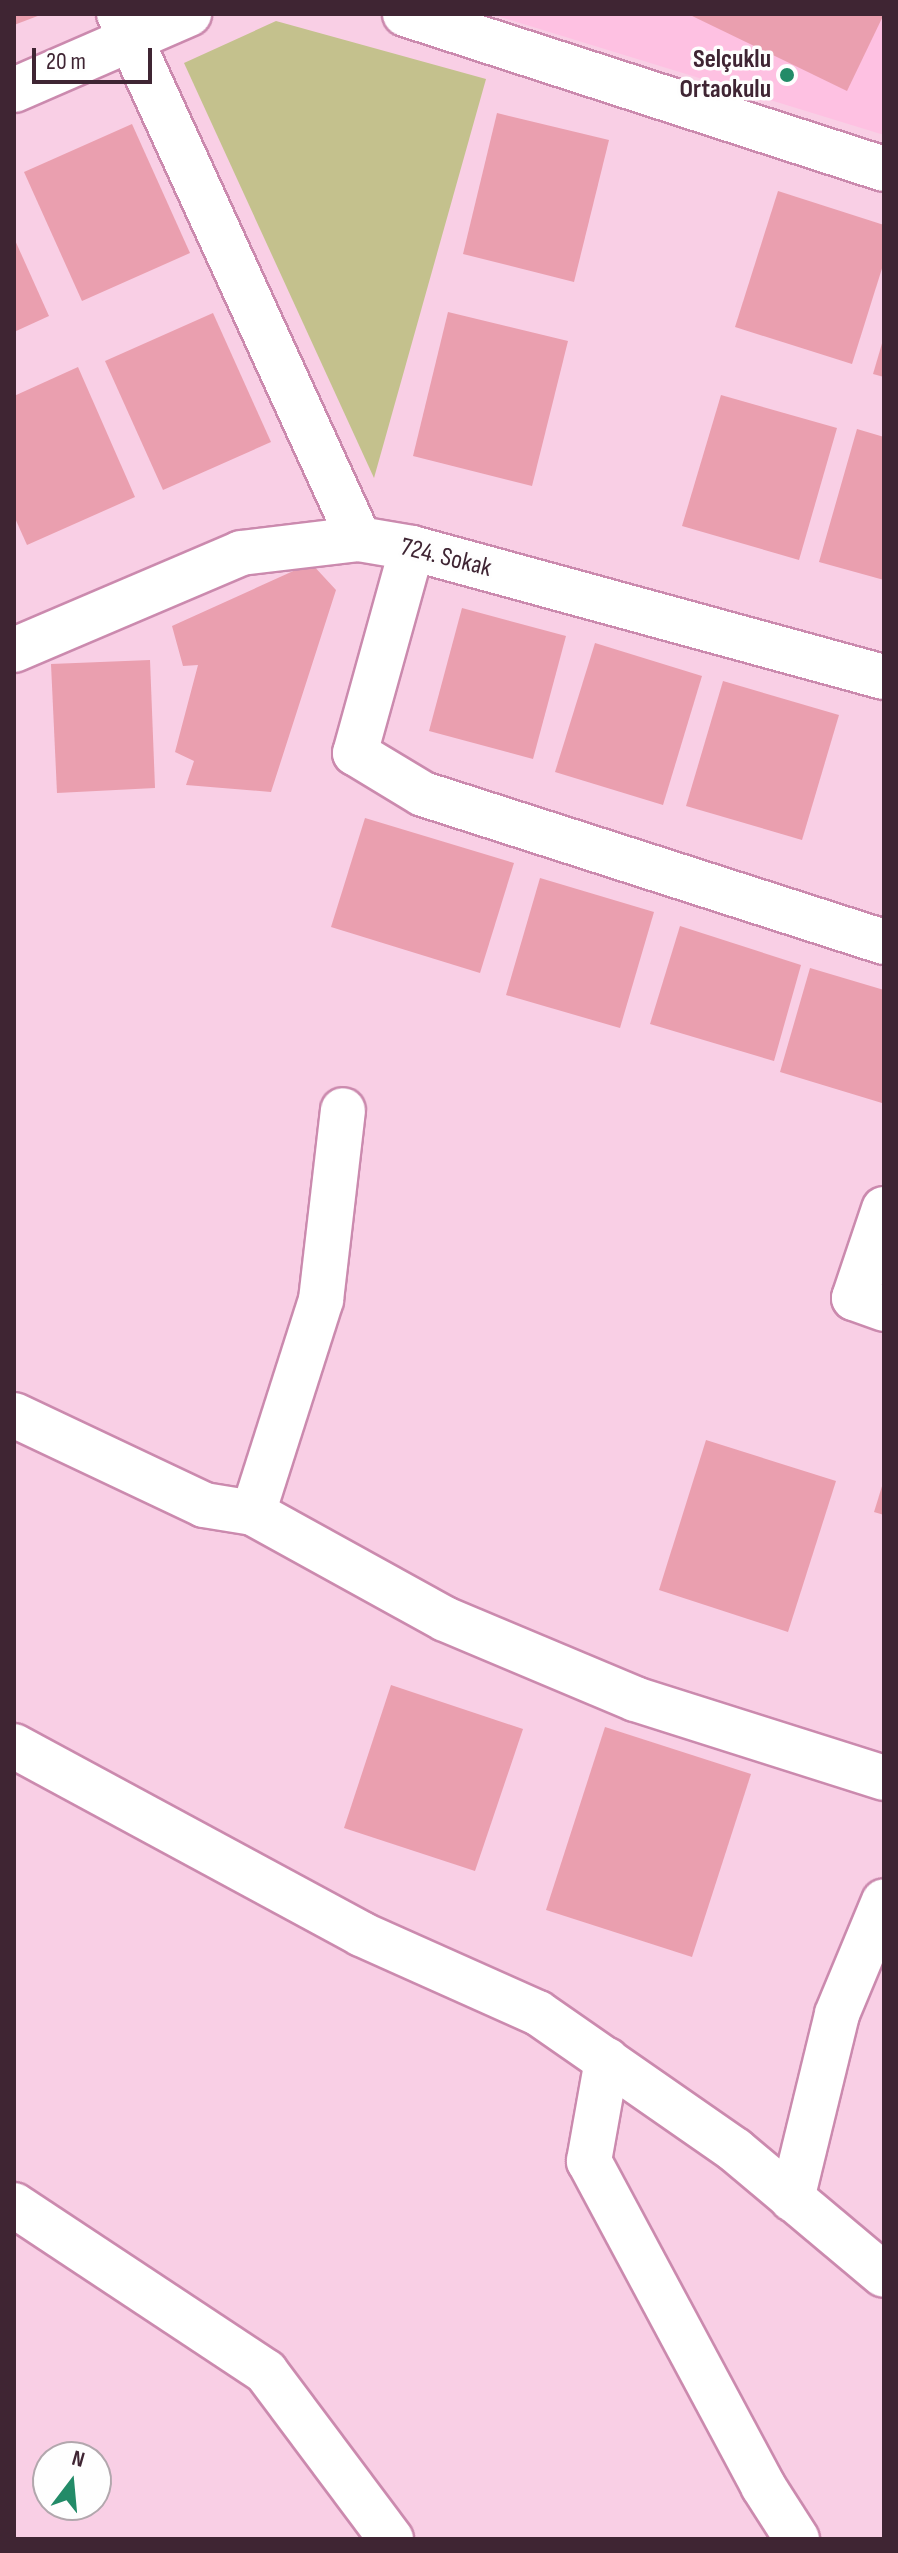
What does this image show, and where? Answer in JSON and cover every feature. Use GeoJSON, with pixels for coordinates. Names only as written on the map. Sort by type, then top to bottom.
{"type":"FeatureCollection","features":[{"type":"Feature","properties":{"kind":"street"},"geometry":{"type":"LineString","coordinates":[[14,90],[124,26],[189,14]]}},
{"type":"Feature","properties":{"kind":"street"},"geometry":{"type":"LineString","coordinates":[[405,14],[884,169]]}},
{"type":"Feature","properties":{"kind":"street"},"geometry":{"type":"LineString","coordinates":[[124,26],[359,539]]}},
{"type":"Feature","properties":{"kind":"street","name":"724. Sokak"},"geometry":{"type":"LineString","coordinates":[[14,650],[241,553],[359,539],[412,548],[884,677]]}},
{"type":"Feature","properties":{"kind":"street"},"geometry":{"type":"LineString","coordinates":[[412,548],[355,753],[423,794],[884,942]]}},
{"type":"Feature","properties":{"kind":"street"},"geometry":{"type":"LineString","coordinates":[[253,1513],[321,1300],[343,1110]]}},
{"type":"Feature","properties":{"kind":"street"},"geometry":{"type":"LineString","coordinates":[[884,1209],[854,1298],[884,1309]]}},
{"type":"Feature","properties":{"kind":"street"},"geometry":{"type":"LineString","coordinates":[[14,1415],[204,1505],[253,1513],[445,1619],[635,1699],[884,1778]]}},
{"type":"Feature","properties":{"kind":"street"},"geometry":{"type":"LineString","coordinates":[[14,1746],[361,1934],[538,2013],[735,2150],[884,2275]]}},
{"type":"Feature","properties":{"kind":"street"},"geometry":{"type":"LineString","coordinates":[[792,2199],[837,2014],[884,1901]]}},
{"type":"Feature","properties":{"kind":"street"},"geometry":{"type":"LineString","coordinates":[[607,2060],[589,2161],[763,2486],[797,2539]]}},
{"type":"Feature","properties":{"kind":"street"},"geometry":{"type":"LineString","coordinates":[[14,2205],[266,2372],[391,2539]]}},
{"type":"Feature","properties":{"kind":"shaded area","name":"Selçuklu Ortaokulu"},"geometry":{"type":"Polygon","coordinates":[[[884,14],[884,135],[494,15],[884,14]]]}},
{"type":"Feature","properties":{"kind":"shaded area"},"geometry":{"type":"Polygon","coordinates":[[[276,21],[486,79],[374,478],[184,63],[276,21]]]}},
{"type":"Feature","properties":{"kind":"building"},"geometry":{"type":"Polygon","coordinates":[[[14,14],[43,14],[14,25],[14,14]]]}},
{"type":"Feature","properties":{"kind":"building"},"geometry":{"type":"Polygon","coordinates":[[[688,14],[884,14],[847,91],[688,14]]]}},
{"type":"Feature","properties":{"kind":"building"},"geometry":{"type":"Polygon","coordinates":[[[497,113],[609,140],[574,282],[463,254],[497,113]]]}},
{"type":"Feature","properties":{"kind":"building"},"geometry":{"type":"Polygon","coordinates":[[[132,124],[190,253],[82,301],[24,172],[132,124]]]}},
{"type":"Feature","properties":{"kind":"building"},"geometry":{"type":"Polygon","coordinates":[[[778,191],[884,225],[884,262],[852,364],[735,327],[778,191]]]}},
{"type":"Feature","properties":{"kind":"building"},"geometry":{"type":"Polygon","coordinates":[[[14,238],[49,316],[14,332],[14,238]]]}},
{"type":"Feature","properties":{"kind":"building"},"geometry":{"type":"Polygon","coordinates":[[[448,312],[568,341],[532,486],[413,456],[448,312]]]}},
{"type":"Feature","properties":{"kind":"building"},"geometry":{"type":"Polygon","coordinates":[[[213,313],[271,442],[163,490],[105,361],[213,313]]]}},
{"type":"Feature","properties":{"kind":"building"},"geometry":{"type":"Polygon","coordinates":[[[884,340],[884,377],[873,374],[884,340]]]}},
{"type":"Feature","properties":{"kind":"building"},"geometry":{"type":"Polygon","coordinates":[[[78,367],[135,497],[27,545],[14,516],[14,396],[78,367]]]}},
{"type":"Feature","properties":{"kind":"building"},"geometry":{"type":"Polygon","coordinates":[[[721,395],[837,428],[799,560],[682,526],[721,395]]]}},
{"type":"Feature","properties":{"kind":"building"},"geometry":{"type":"Polygon","coordinates":[[[857,429],[884,437],[884,580],[819,562],[857,429]]]}},
{"type":"Feature","properties":{"kind":"building"},"geometry":{"type":"Polygon","coordinates":[[[311,563],[336,590],[271,792],[186,785],[194,761],[175,752],[198,665],[183,666],[172,626],[311,563]]]}},
{"type":"Feature","properties":{"kind":"building"},"geometry":{"type":"Polygon","coordinates":[[[462,608],[566,636],[533,759],[429,731],[462,608]]]}},
{"type":"Feature","properties":{"kind":"building"},"geometry":{"type":"Polygon","coordinates":[[[595,643],[702,676],[663,805],[555,772],[595,643]]]}},
{"type":"Feature","properties":{"kind":"building"},"geometry":{"type":"Polygon","coordinates":[[[150,660],[155,788],[57,793],[51,664],[150,660]]]}},
{"type":"Feature","properties":{"kind":"building"},"geometry":{"type":"Polygon","coordinates":[[[723,681],[839,715],[802,840],[686,806],[723,681]]]}},
{"type":"Feature","properties":{"kind":"building"},"geometry":{"type":"Polygon","coordinates":[[[365,818],[514,863],[480,973],[331,927],[365,818]]]}},
{"type":"Feature","properties":{"kind":"building"},"geometry":{"type":"Polygon","coordinates":[[[540,878],[654,912],[620,1028],[506,995],[540,878]]]}},
{"type":"Feature","properties":{"kind":"building"},"geometry":{"type":"Polygon","coordinates":[[[680,926],[801,965],[774,1061],[650,1024],[680,926]]]}},
{"type":"Feature","properties":{"kind":"building"},"geometry":{"type":"Polygon","coordinates":[[[810,968],[884,990],[882,1103],[780,1072],[810,968]]]}},
{"type":"Feature","properties":{"kind":"building"},"geometry":{"type":"Polygon","coordinates":[[[706,1440],[836,1481],[788,1632],[659,1590],[706,1440]]]}},
{"type":"Feature","properties":{"kind":"building"},"geometry":{"type":"Polygon","coordinates":[[[884,1483],[884,1515],[874,1512],[884,1483]]]}},
{"type":"Feature","properties":{"kind":"building"},"geometry":{"type":"Polygon","coordinates":[[[391,1685],[523,1729],[475,1871],[344,1828],[391,1685]]]}},
{"type":"Feature","properties":{"kind":"building"},"geometry":{"type":"Polygon","coordinates":[[[605,1727],[751,1774],[692,1957],[546,1910],[605,1727]]]}},
{"type":"Feature","properties":{"kind":"place","name":"Selçuklu Ortaokulu"},"geometry":{"type":"Point","coordinates":[787,75]}}]}
